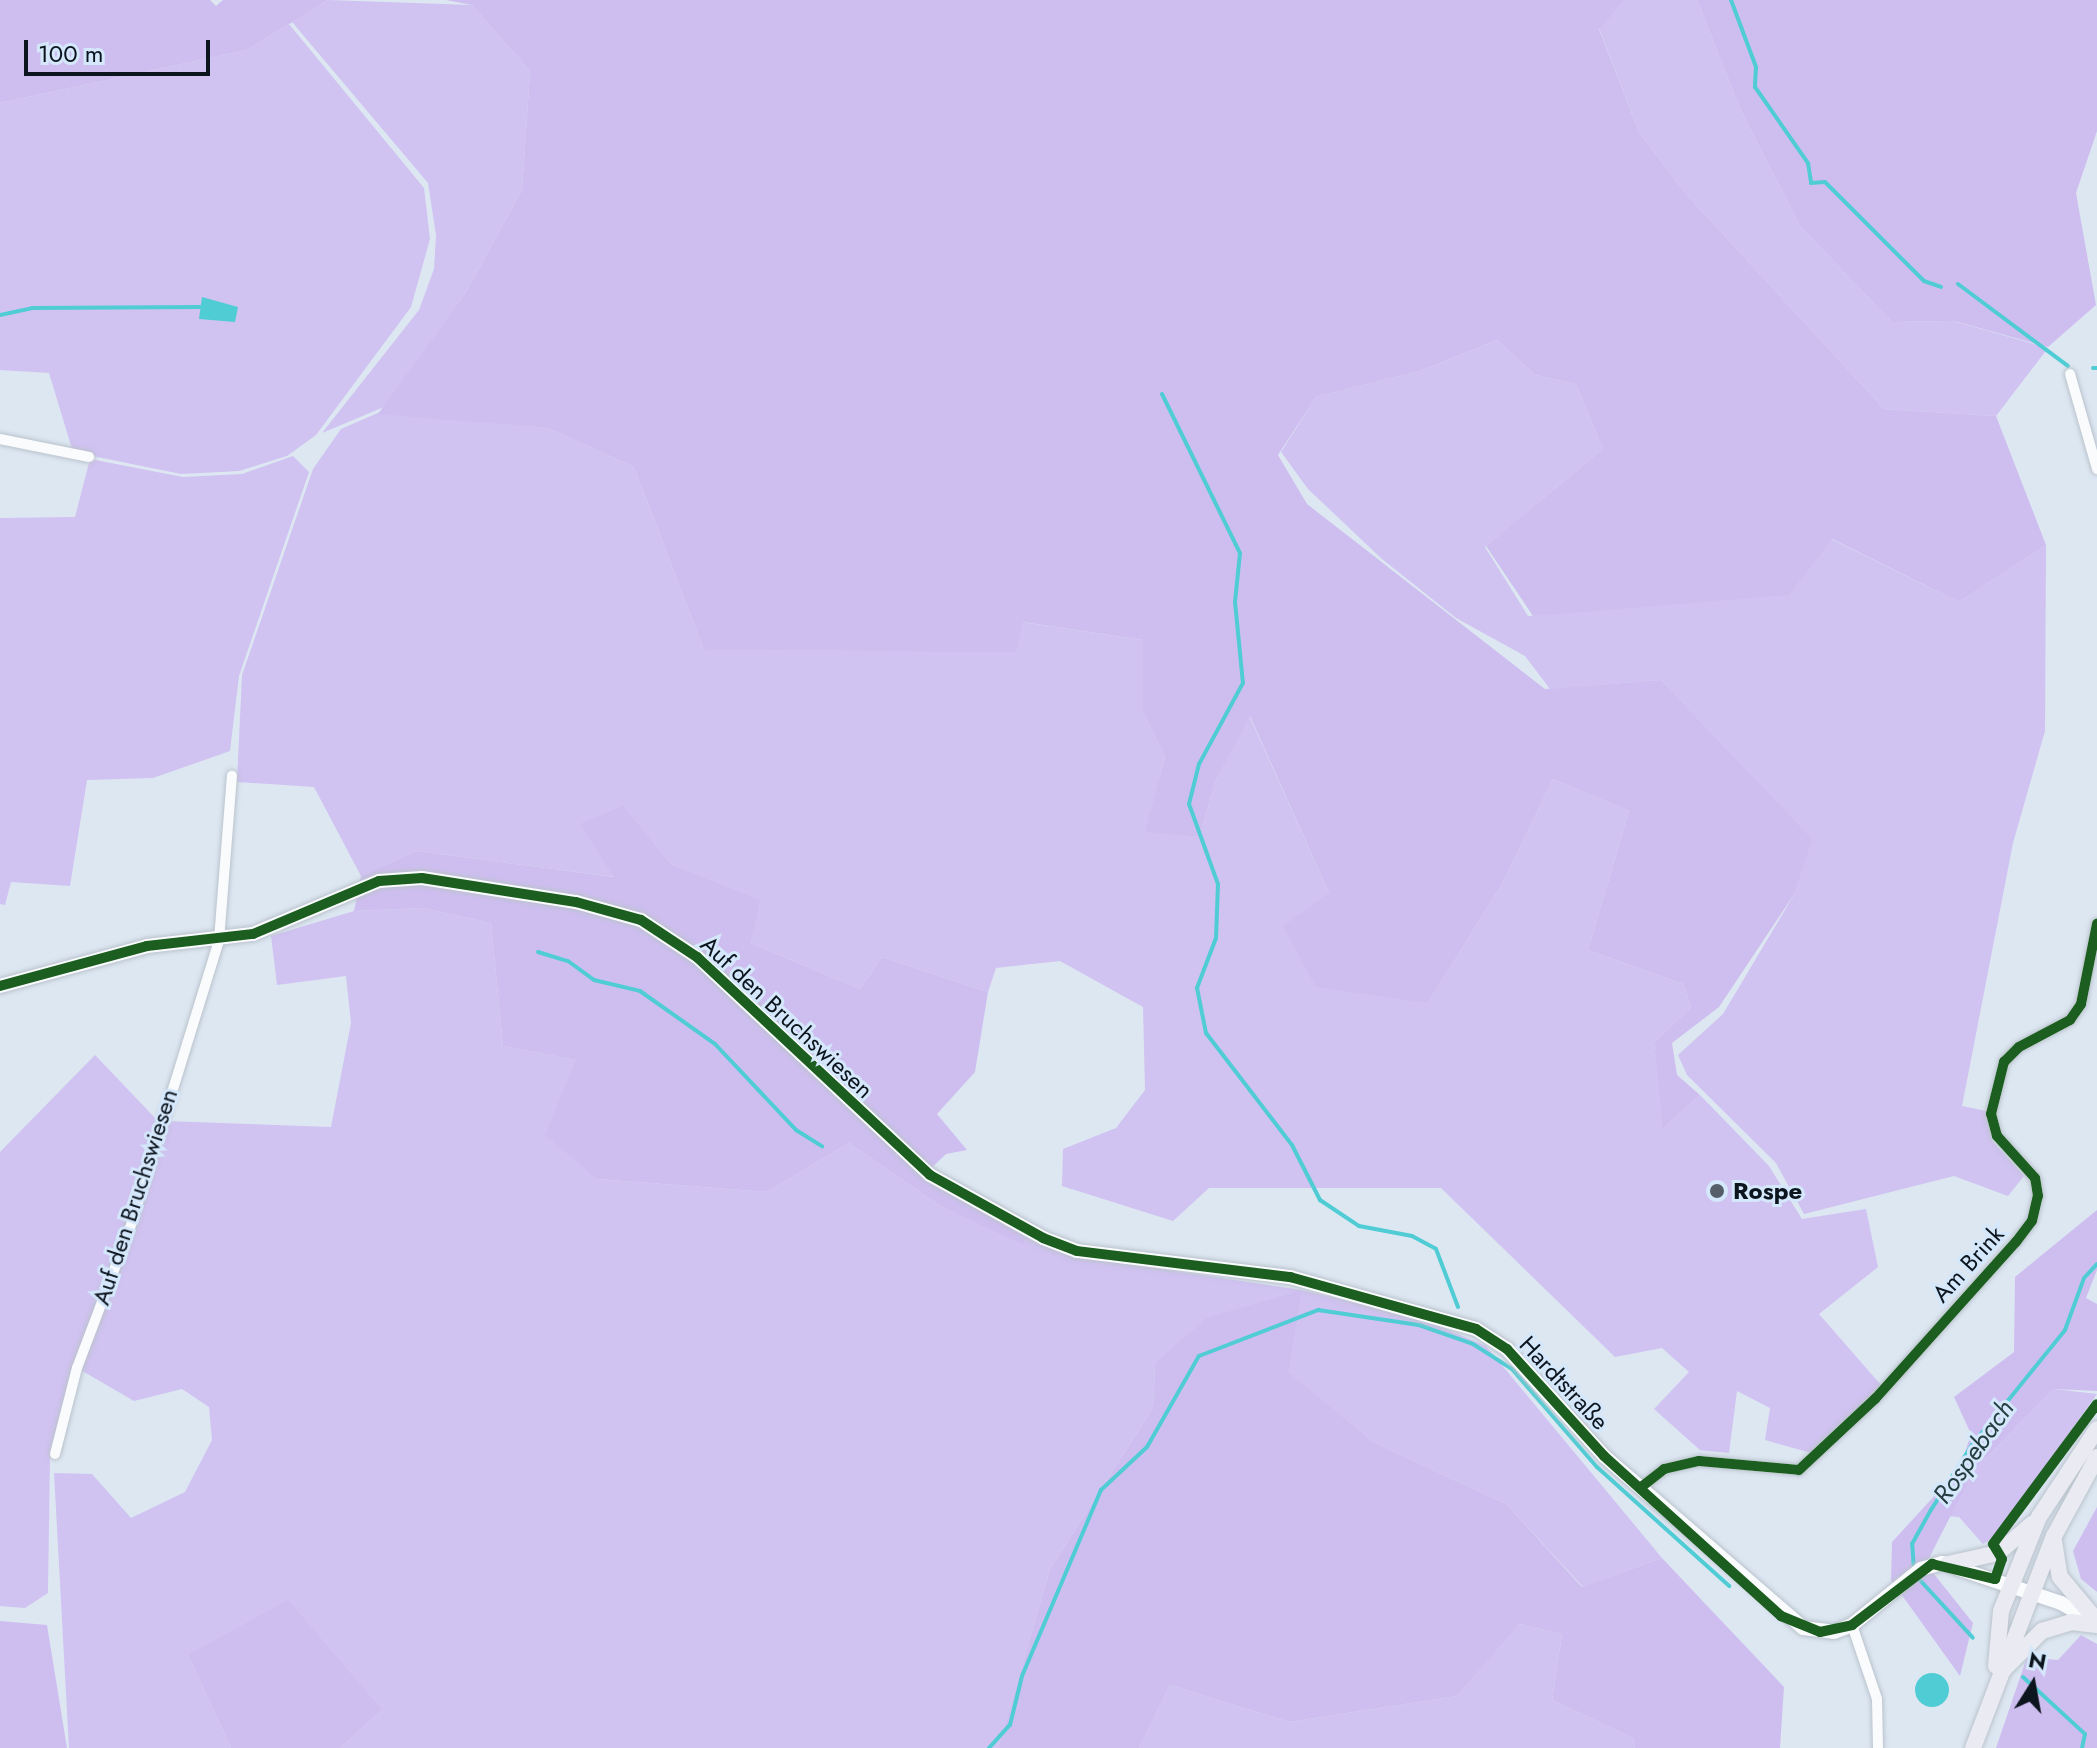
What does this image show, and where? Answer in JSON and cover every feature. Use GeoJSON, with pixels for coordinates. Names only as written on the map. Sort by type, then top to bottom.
{"type":"FeatureCollection","features":[{"type":"Feature","properties":{"kind":"main road"},"geometry":{"type":"LineString","coordinates":[[1995,1677],[1999,1620],[2010,1585],[2039,1517],[2097,1429]]}},
{"type":"Feature","properties":{"kind":"main road"},"geometry":{"type":"LineString","coordinates":[[1973,1748],[1995,1677],[2054,1536],[2097,1457]]}},
{"type":"Feature","properties":{"kind":"main road"},"geometry":{"type":"LineString","coordinates":[[1948,1564],[1998,1553],[2039,1517]]}},
{"type":"Feature","properties":{"kind":"main road"},"geometry":{"type":"LineString","coordinates":[[2054,1536],[2060,1577],[2097,1623]]}},
{"type":"Feature","properties":{"kind":"main road"},"geometry":{"type":"LineString","coordinates":[[1995,1677],[2042,1631],[2071,1622],[2097,1623]]}},
{"type":"Feature","properties":{"kind":"street"},"geometry":{"type":"LineString","coordinates":[[2070,374],[2097,469]]}},
{"type":"Feature","properties":{"kind":"street"},"geometry":{"type":"LineString","coordinates":[[0,439],[89,457]]}},
{"type":"Feature","properties":{"kind":"street","name":"Auf den Bruchswiesen"},"geometry":{"type":"LineString","coordinates":[[55,1454],[77,1368],[130,1228],[219,940],[232,776]]}},
{"type":"Feature","properties":{"kind":"street","name":"Auf den Bruchswiesen"},"geometry":{"type":"LineString","coordinates":[[0,986],[147,946],[219,940],[289,923],[379,881],[422,878],[576,902],[641,920],[697,957],[930,1175]]}},
{"type":"Feature","properties":{"kind":"street","name":"Am Brink"},"geometry":{"type":"LineString","coordinates":[[1640,1488],[1664,1469],[1699,1461],[1799,1470],[1875,1399],[2016,1242],[2032,1221],[2038,1196],[2035,1178],[1997,1136],[1991,1114],[2004,1062],[2019,1047],[2070,1020],[2081,1004],[2097,924]]}},
{"type":"Feature","properties":{"kind":"street","name":"Hardtstraße"},"geometry":{"type":"LineString","coordinates":[[930,1175],[1077,1251],[1290,1277],[1476,1329],[1507,1349],[1640,1488],[1781,1616],[1820,1632],[1852,1625]]}},
{"type":"Feature","properties":{"kind":"street"},"geometry":{"type":"LineString","coordinates":[[1878,1748],[1877,1699],[1852,1625],[1921,1569],[1948,1564],[2031,1591],[2097,1623]]}},
{"type":"Feature","properties":{"kind":"shaded area"},"geometry":{"type":"Polygon","coordinates":[[[0,0],[210,0],[216,6],[223,0],[328,0],[247,50],[0,103],[0,0]]]}},
{"type":"Feature","properties":{"kind":"shaded area"},"geometry":{"type":"Polygon","coordinates":[[[328,0],[472,5],[530,71],[522,190],[466,292],[384,407],[322,433],[419,310],[434,269],[436,235],[428,183],[292,22],[328,0]]]}},
{"type":"Feature","properties":{"kind":"shaded area"},"geometry":{"type":"Polygon","coordinates":[[[446,0],[1625,0],[1599,29],[1639,132],[1686,194],[1884,409],[1996,416],[2046,545],[1959,602],[1832,539],[1789,595],[1533,616],[1486,546],[1603,449],[1576,384],[1535,375],[1497,340],[1420,371],[1316,397],[1278,455],[1307,504],[1545,689],[1661,680],[1812,839],[1795,893],[1719,1007],[1672,1043],[1677,1075],[1700,1095],[1663,1128],[1654,1043],[1691,1007],[1683,984],[1588,950],[1629,811],[1553,779],[1502,884],[1428,1003],[1316,987],[1283,926],[1329,893],[1250,716],[1217,778],[1199,837],[1145,832],[1165,757],[1143,712],[1143,640],[1023,622],[1016,652],[704,650],[634,467],[548,428],[378,414],[466,292],[522,190],[530,71],[472,5],[446,0]]]}},
{"type":"Feature","properties":{"kind":"shaded area"},"geometry":{"type":"Polygon","coordinates":[[[1625,0],[1697,0],[1741,111],[1800,226],[1892,322],[1953,321],[2048,348],[1996,416],[1884,409],[1686,194],[1639,132],[1599,28],[1625,0]]]}},
{"type":"Feature","properties":{"kind":"shaded area"},"geometry":{"type":"Polygon","coordinates":[[[1697,0],[2097,0],[2097,131],[2076,193],[2096,305],[2048,347],[1954,321],[1892,322],[1800,226],[1741,111],[1697,0]]]}},
{"type":"Feature","properties":{"kind":"shaded area"},"geometry":{"type":"Polygon","coordinates":[[[289,24],[424,188],[430,239],[411,307],[316,435],[287,456],[239,471],[181,474],[73,452],[49,373],[0,370],[0,103],[247,50],[289,24]]]}},
{"type":"Feature","properties":{"kind":"shaded area"},"geometry":{"type":"Polygon","coordinates":[[[1497,340],[1535,375],[1576,384],[1603,449],[1485,547],[1528,616],[1637,606],[1831,539],[1959,602],[2046,545],[2045,731],[2013,843],[1962,1106],[1986,1111],[1992,1141],[2024,1176],[2008,1196],[1954,1176],[1804,1214],[1776,1163],[1687,1075],[1678,1055],[1723,1014],[1795,893],[1811,839],[1661,680],[1550,689],[1525,656],[1456,618],[1382,559],[1308,489],[1281,452],[1316,397],[1420,371],[1497,340]]]}},
{"type":"Feature","properties":{"kind":"shaded area"},"geometry":{"type":"Polygon","coordinates":[[[380,412],[548,428],[634,467],[704,650],[1016,651],[1022,622],[1143,640],[1143,712],[1165,757],[1146,831],[1199,837],[1217,778],[1249,715],[1329,893],[1428,1003],[1502,884],[1553,779],[1629,811],[1588,950],[1683,984],[1691,1007],[1654,1043],[1664,1127],[1700,1095],[1769,1166],[1802,1219],[1866,1209],[1878,1267],[1819,1314],[1881,1385],[1815,1454],[1765,1440],[1770,1408],[1737,1391],[1729,1453],[1700,1450],[1654,1409],[1689,1372],[1662,1348],[1615,1357],[1441,1188],[1209,1188],[1173,1221],[1062,1186],[1063,1149],[1116,1128],[1145,1090],[1143,1007],[1060,961],[996,968],[988,992],[882,957],[860,989],[751,943],[759,900],[671,864],[623,807],[615,877],[416,851],[361,876],[314,787],[237,782],[242,675],[313,469],[341,429],[380,412]]]}},
{"type":"Feature","properties":{"kind":"shaded area"},"geometry":{"type":"Polygon","coordinates":[[[293,456],[309,472],[239,676],[230,751],[153,778],[87,780],[70,886],[11,882],[5,905],[0,904],[0,518],[75,517],[90,459],[183,477],[242,474],[293,456]]]}},
{"type":"Feature","properties":{"kind":"shaded area"},"geometry":{"type":"Polygon","coordinates":[[[623,806],[671,864],[760,900],[751,943],[860,989],[882,957],[988,992],[975,1072],[937,1114],[967,1150],[946,1154],[922,1177],[1024,1236],[1024,1245],[942,1207],[849,1143],[767,1192],[597,1179],[545,1135],[576,1060],[503,1046],[491,923],[422,908],[354,911],[361,876],[416,851],[614,877],[580,824],[623,806]]]}},
{"type":"Feature","properties":{"kind":"shaded area"},"geometry":{"type":"Polygon","coordinates":[[[422,908],[491,923],[503,1046],[576,1060],[597,1179],[767,1192],[849,1143],[942,1207],[1024,1244],[1024,1236],[1067,1255],[1302,1290],[1422,1319],[1486,1346],[1662,1558],[1583,1587],[1506,1504],[1375,1443],[1287,1372],[1301,1291],[1155,1363],[1153,1408],[1050,1569],[998,1748],[340,1748],[382,1710],[188,1655],[231,1748],[69,1748],[54,1473],[92,1474],[131,1518],[185,1492],[212,1440],[209,1407],[182,1389],[134,1401],[79,1369],[165,1121],[331,1127],[351,1023],[346,976],[277,985],[271,936],[354,911],[422,908]]]}},
{"type":"Feature","properties":{"kind":"shaded area"},"geometry":{"type":"Polygon","coordinates":[[[95,1055],[157,1120],[128,1228],[50,1456],[48,1593],[25,1608],[0,1606],[0,1152],[95,1055]]]}},
{"type":"Feature","properties":{"kind":"shaded area"},"geometry":{"type":"Polygon","coordinates":[[[2097,1210],[2097,1270],[2086,1298],[2097,1304],[2097,1391],[2054,1389],[1974,1470],[1926,1564],[1973,1623],[1960,1676],[1891,1580],[1892,1542],[1960,1468],[1971,1434],[1954,1397],[2014,1352],[2015,1277],[2097,1210]]]}},
{"type":"Feature","properties":{"kind":"shaded area"},"geometry":{"type":"Polygon","coordinates":[[[1302,1290],[1288,1372],[1375,1443],[1506,1504],[1582,1587],[1662,1558],[1784,1687],[1780,1748],[1635,1748],[1633,1738],[1552,1700],[1562,1634],[1519,1624],[1457,1696],[1289,1722],[1170,1685],[1139,1748],[998,1748],[1050,1569],[1153,1408],[1155,1363],[1207,1318],[1302,1290]]]}},
{"type":"Feature","properties":{"kind":"shaded area"},"geometry":{"type":"Polygon","coordinates":[[[2054,1389],[2097,1394],[1996,1536],[1983,1544],[1959,1517],[1947,1516],[1974,1470],[2054,1389]]]}},
{"type":"Feature","properties":{"kind":"shaded area"},"geometry":{"type":"Polygon","coordinates":[[[2097,1507],[2097,1592],[2081,1579],[2073,1551],[2097,1507]]]}},
{"type":"Feature","properties":{"kind":"shaded area"},"geometry":{"type":"Polygon","coordinates":[[[288,1600],[382,1710],[340,1748],[231,1748],[188,1655],[288,1600]]]}},
{"type":"Feature","properties":{"kind":"shaded area"},"geometry":{"type":"Polygon","coordinates":[[[0,1621],[47,1625],[67,1748],[0,1748],[0,1621]]]}},
{"type":"Feature","properties":{"kind":"shaded area"},"geometry":{"type":"Polygon","coordinates":[[[1518,1624],[1562,1634],[1552,1700],[1633,1738],[1635,1748],[1139,1748],[1170,1685],[1289,1722],[1457,1696],[1518,1624]]]}},
{"type":"Feature","properties":{"kind":"shaded area"},"geometry":{"type":"Polygon","coordinates":[[[2081,1635],[2097,1644],[2097,1748],[1996,1748],[2027,1657],[2058,1660],[2081,1635]]]}},
{"type":"Feature","properties":{"kind":"water"},"geometry":{"type":"Polygon","coordinates":[[[202,297],[238,307],[235,322],[199,319],[202,297]]]}},
{"type":"Feature","properties":{"kind":"water"},"geometry":{"type":"Polygon","coordinates":[[[1932,1673],[1944,1678],[1949,1690],[1944,1702],[1932,1707],[1920,1702],[1915,1690],[1920,1678],[1932,1673]]]}},
{"type":"Feature","properties":{"kind":"waterway"},"geometry":{"type":"LineString","coordinates":[[1731,0],[1756,67],[1755,87],[1808,163],[1811,183],[1825,182],[1924,281],[1941,287]]}},
{"type":"Feature","properties":{"kind":"waterway"},"geometry":{"type":"LineString","coordinates":[[1958,284],[2068,366]]}},
{"type":"Feature","properties":{"kind":"waterway"},"geometry":{"type":"LineString","coordinates":[[0,315],[32,308],[202,307]]}},
{"type":"Feature","properties":{"kind":"waterway"},"geometry":{"type":"LineString","coordinates":[[1162,394],[1240,553],[1235,602],[1243,683],[1199,764],[1189,804],[1218,884],[1216,938],[1197,988],[1206,1033],[1292,1145],[1320,1200],[1359,1226],[1412,1236],[1436,1249],[1458,1307]]}},
{"type":"Feature","properties":{"kind":"waterway"},"geometry":{"type":"LineString","coordinates":[[538,952],[568,961],[594,980],[640,991],[715,1044],[796,1130],[822,1146]]}},
{"type":"Feature","properties":{"kind":"waterway","name":"Rospebach"},"geometry":{"type":"LineString","coordinates":[[1914,1570],[1912,1544],[1931,1510],[1972,1445],[2065,1330],[2084,1278],[2097,1264]]}},
{"type":"Feature","properties":{"kind":"waterway"},"geometry":{"type":"LineString","coordinates":[[989,1748],[1010,1725],[1022,1676],[1101,1490],[1147,1447],[1199,1356],[1318,1310],[1419,1325],[1473,1344],[1512,1369],[1597,1467],[1729,1586]]}},
{"type":"Feature","properties":{"kind":"waterway","name":"Rospebach"},"geometry":{"type":"LineString","coordinates":[[1918,1578],[1973,1638]]}},
{"type":"Feature","properties":{"kind":"waterway","name":"Rospebach"},"geometry":{"type":"LineString","coordinates":[[2023,1677],[2085,1734],[2082,1748]]}},
{"type":"Feature","properties":{"kind":"cycle path"},"geometry":{"type":"LineString","coordinates":[[0,986],[147,946],[253,934],[379,881],[422,878],[576,902],[641,920],[697,957],[930,1175],[1043,1238],[1077,1251],[1290,1277],[1476,1329],[1507,1349],[1604,1456],[1781,1616],[1820,1632],[1852,1625],[1932,1564],[1995,1579],[2002,1559],[1993,1544],[2097,1404]]}},
{"type":"Feature","properties":{"kind":"cycle path"},"geometry":{"type":"LineString","coordinates":[[1640,1488],[1664,1469],[1699,1461],[1799,1470],[1875,1399],[2016,1242],[2032,1221],[2038,1196],[2035,1178],[1997,1136],[1991,1114],[2004,1062],[2019,1047],[2070,1020],[2081,1004],[2097,924]]}},
{"type":"Feature","properties":{"kind":"place","name":"Rospe"},"geometry":{"type":"Point","coordinates":[1717,1191]}}]}
